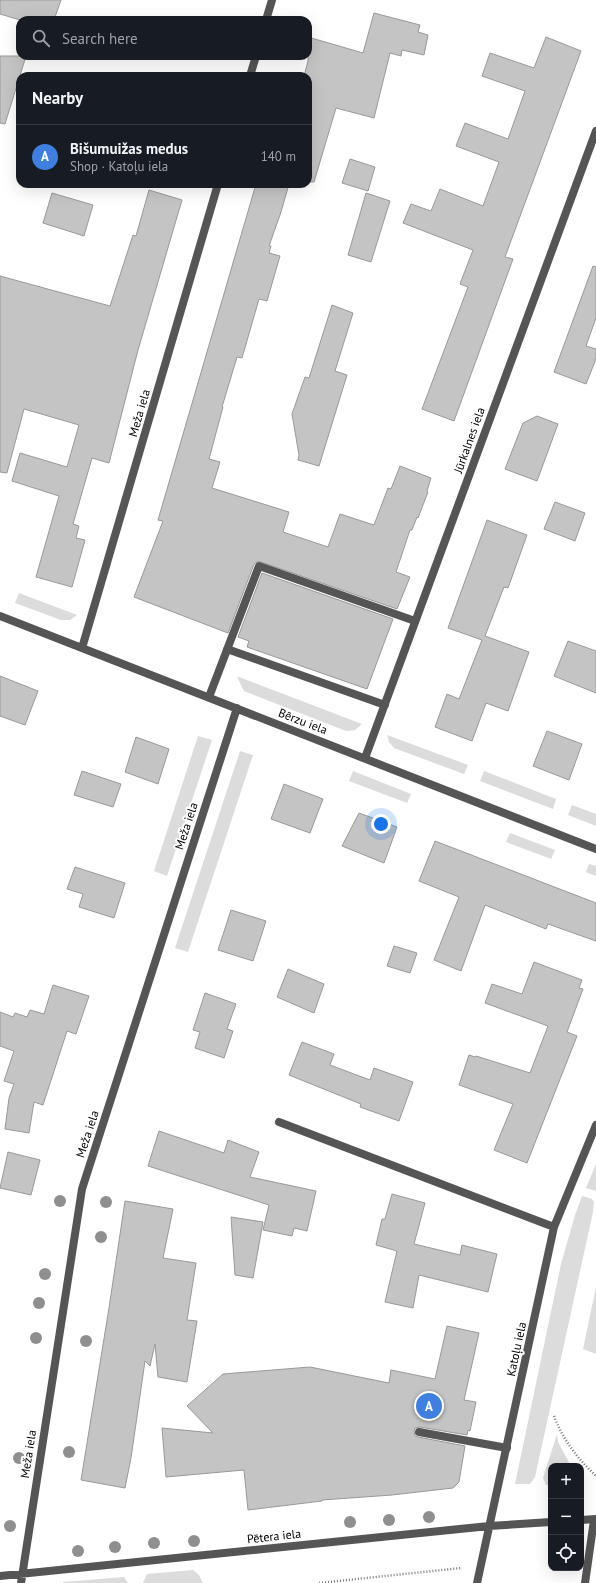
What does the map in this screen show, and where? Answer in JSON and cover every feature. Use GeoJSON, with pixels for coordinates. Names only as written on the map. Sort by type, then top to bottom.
{"type":"FeatureCollection","features":[{"type":"Feature","properties":{"kind":"street"},"geometry":{"type":"LineString","coordinates":[[267,16],[272,0]]}},
{"type":"Feature","properties":{"kind":"street"},"geometry":{"type":"LineString","coordinates":[[251,72],[255,60]]}},
{"type":"Feature","properties":{"kind":"street","name":"Jūrkalnes iela"},"geometry":{"type":"LineString","coordinates":[[365,758],[596,131]]}},
{"type":"Feature","properties":{"kind":"street","name":"Meža iela"},"geometry":{"type":"LineString","coordinates":[[82,648],[217,188]]}},
{"type":"Feature","properties":{"kind":"street"},"geometry":{"type":"LineString","coordinates":[[209,697],[259,566],[415,621]]}},
{"type":"Feature","properties":{"kind":"street","name":"Bērzu iela"},"geometry":{"type":"LineString","coordinates":[[0,616],[596,849]]}},
{"type":"Feature","properties":{"kind":"street"},"geometry":{"type":"LineString","coordinates":[[228,649],[385,705]]}},
{"type":"Feature","properties":{"kind":"street","name":"Meža iela"},"geometry":{"type":"LineString","coordinates":[[21,1583],[82,1189],[237,708]]}},
{"type":"Feature","properties":{"kind":"street"},"geometry":{"type":"LineString","coordinates":[[279,1122],[554,1227]]}},
{"type":"Feature","properties":{"kind":"street","name":"Katoļu iela"},"geometry":{"type":"LineString","coordinates":[[477,1583],[554,1227],[596,1125]]}},
{"type":"Feature","properties":{"kind":"street"},"geometry":{"type":"LineString","coordinates":[[418,1432],[507,1448]]}},
{"type":"Feature","properties":{"kind":"street"},"geometry":{"type":"LineString","coordinates":[[584,1520],[595,1519],[585,1583]]}},
{"type":"Feature","properties":{"kind":"street","name":"Pētera iela"},"geometry":{"type":"LineString","coordinates":[[0,1576],[489,1526],[548,1522]]}},
{"type":"Feature","properties":{"kind":"path"},"geometry":{"type":"LineString","coordinates":[[554,1416],[564,1438],[580,1461],[596,1476]]}},
{"type":"Feature","properties":{"kind":"path"},"geometry":{"type":"LineString","coordinates":[[319,1583],[464,1568]]}},
{"type":"Feature","properties":{"kind":"shaded area"},"geometry":{"type":"Polygon","coordinates":[[[19,593],[77,615],[70,620],[61,620],[15,603],[19,593]]]}},
{"type":"Feature","properties":{"kind":"shaded area"},"geometry":{"type":"Polygon","coordinates":[[[237,677],[362,724],[355,730],[346,731],[244,691],[237,677]]]}},
{"type":"Feature","properties":{"kind":"shaded area"},"geometry":{"type":"Polygon","coordinates":[[[387,735],[468,765],[464,774],[394,748],[389,742],[387,735]]]}},
{"type":"Feature","properties":{"kind":"shaded area"},"geometry":{"type":"Polygon","coordinates":[[[198,736],[212,740],[167,876],[154,871],[198,736]]]}},
{"type":"Feature","properties":{"kind":"shaded area"},"geometry":{"type":"Polygon","coordinates":[[[240,751],[253,755],[188,952],[175,948],[240,751]]]}},
{"type":"Feature","properties":{"kind":"shaded area"},"geometry":{"type":"Polygon","coordinates":[[[353,771],[411,794],[407,803],[349,781],[353,771]]]}},
{"type":"Feature","properties":{"kind":"shaded area"},"geometry":{"type":"Polygon","coordinates":[[[484,771],[556,799],[553,809],[480,781],[484,771]]]}},
{"type":"Feature","properties":{"kind":"shaded area"},"geometry":{"type":"Polygon","coordinates":[[[572,805],[596,814],[596,826],[568,815],[572,805]]]}},
{"type":"Feature","properties":{"kind":"shaded area"},"geometry":{"type":"Polygon","coordinates":[[[510,833],[555,850],[551,859],[506,842],[510,833]]]}},
{"type":"Feature","properties":{"kind":"shaded area"},"geometry":{"type":"Polygon","coordinates":[[[589,864],[596,866],[596,876],[586,872],[589,864]]]}},
{"type":"Feature","properties":{"kind":"shaded area"},"geometry":{"type":"Polygon","coordinates":[[[596,1164],[596,1191],[586,1188],[596,1164]]]}},
{"type":"Feature","properties":{"kind":"shaded area"},"geometry":{"type":"Polygon","coordinates":[[[582,1196],[592,1199],[594,1202],[593,1212],[535,1477],[530,1484],[515,1484],[561,1264],[582,1196]]]}},
{"type":"Feature","properties":{"kind":"shaded area"},"geometry":{"type":"Polygon","coordinates":[[[596,1287],[596,1354],[583,1349],[596,1287]]]}},
{"type":"Feature","properties":{"kind":"shaded area"},"geometry":{"type":"Polygon","coordinates":[[[557,1434],[558,1442],[569,1463],[548,1463],[548,1485],[546,1485],[543,1478],[557,1434]]]}},
{"type":"Feature","properties":{"kind":"shaded area"},"geometry":{"type":"Polygon","coordinates":[[[193,1570],[199,1575],[203,1583],[143,1583],[147,1574],[193,1570]]]}},
{"type":"Feature","properties":{"kind":"shaded area"},"geometry":{"type":"Polygon","coordinates":[[[124,1577],[128,1583],[63,1583],[63,1582],[124,1577]]]}},
{"type":"Feature","properties":{"kind":"building"},"geometry":{"type":"Polygon","coordinates":[[[0,0],[61,0],[55,16],[16,16],[16,19],[0,14],[0,0]]]}},
{"type":"Feature","properties":{"kind":"building"},"geometry":{"type":"Polygon","coordinates":[[[374,13],[420,25],[418,32],[428,35],[424,55],[402,50],[401,56],[390,53],[374,118],[336,108],[314,182],[312,182],[312,72],[305,72],[308,60],[312,60],[312,38],[363,53],[374,13]]]}},
{"type":"Feature","properties":{"kind":"building"},"geometry":{"type":"Polygon","coordinates":[[[546,37],[581,51],[505,257],[513,259],[454,421],[422,409],[468,287],[460,284],[473,250],[403,223],[411,204],[431,211],[440,189],[483,206],[499,162],[456,146],[465,123],[508,139],[525,91],[482,76],[490,53],[534,68],[546,37]]]}},
{"type":"Feature","properties":{"kind":"building"},"geometry":{"type":"Polygon","coordinates":[[[0,56],[16,56],[16,60],[25,60],[21,72],[16,72],[16,88],[5,124],[0,123],[0,56]]]}},
{"type":"Feature","properties":{"kind":"building"},"geometry":{"type":"Polygon","coordinates":[[[350,159],[375,167],[368,191],[342,183],[350,159]]]}},
{"type":"Feature","properties":{"kind":"building"},"geometry":{"type":"Polygon","coordinates":[[[255,188],[288,188],[269,246],[271,246],[269,253],[280,256],[267,301],[259,299],[242,358],[237,357],[222,407],[209,459],[220,462],[212,488],[289,512],[283,532],[328,547],[340,514],[374,525],[388,488],[391,489],[400,466],[431,478],[428,492],[418,518],[417,517],[412,530],[410,530],[396,572],[410,577],[397,609],[258,561],[254,564],[228,633],[134,597],[163,521],[158,520],[255,188]]]}},
{"type":"Feature","properties":{"kind":"building"},"geometry":{"type":"Polygon","coordinates":[[[149,190],[182,200],[138,350],[109,463],[92,458],[73,524],[79,526],[76,538],[85,540],[72,587],[36,577],[59,496],[12,481],[20,453],[67,467],[79,425],[24,409],[7,473],[0,472],[0,276],[110,306],[133,235],[136,236],[149,190]]]}},
{"type":"Feature","properties":{"kind":"building"},"geometry":{"type":"Polygon","coordinates":[[[52,193],[93,205],[84,236],[43,223],[52,193]]]}},
{"type":"Feature","properties":{"kind":"building"},"geometry":{"type":"Polygon","coordinates":[[[366,193],[390,201],[371,262],[348,255],[366,193]]]}},
{"type":"Feature","properties":{"kind":"building"},"geometry":{"type":"Polygon","coordinates":[[[593,266],[596,267],[596,318],[586,346],[596,349],[596,359],[586,384],[554,372],[593,266]]]}},
{"type":"Feature","properties":{"kind":"building"},"geometry":{"type":"Polygon","coordinates":[[[332,305],[353,313],[335,371],[347,375],[319,466],[298,460],[299,455],[292,414],[305,377],[309,378],[332,305]]]}},
{"type":"Feature","properties":{"kind":"building"},"geometry":{"type":"Polygon","coordinates":[[[537,416],[558,424],[537,481],[505,469],[523,423],[537,416]]]}},
{"type":"Feature","properties":{"kind":"building"},"geometry":{"type":"Polygon","coordinates":[[[555,502],[585,513],[575,541],[544,529],[555,502]]]}},
{"type":"Feature","properties":{"kind":"building"},"geometry":{"type":"Polygon","coordinates":[[[487,520],[527,535],[508,588],[504,587],[485,636],[529,652],[508,711],[486,703],[472,741],[435,727],[447,694],[459,699],[482,640],[448,628],[487,520]]]}},
{"type":"Feature","properties":{"kind":"building"},"geometry":{"type":"Polygon","coordinates":[[[262,573],[393,619],[367,689],[247,647],[249,641],[238,637],[262,573]]]}},
{"type":"Feature","properties":{"kind":"building"},"geometry":{"type":"Polygon","coordinates":[[[568,641],[596,651],[596,693],[554,676],[568,641]]]}},
{"type":"Feature","properties":{"kind":"building"},"geometry":{"type":"Polygon","coordinates":[[[0,676],[38,691],[25,725],[0,716],[0,676]]]}},
{"type":"Feature","properties":{"kind":"building"},"geometry":{"type":"Polygon","coordinates":[[[547,731],[582,744],[569,780],[533,766],[547,731]]]}},
{"type":"Feature","properties":{"kind":"building"},"geometry":{"type":"Polygon","coordinates":[[[136,737],[169,749],[158,784],[125,772],[136,737]]]}},
{"type":"Feature","properties":{"kind":"building"},"geometry":{"type":"Polygon","coordinates":[[[82,771],[121,784],[113,807],[74,795],[82,771]]]}},
{"type":"Feature","properties":{"kind":"building"},"geometry":{"type":"Polygon","coordinates":[[[284,784],[323,799],[310,833],[271,819],[284,784]]]}},
{"type":"Feature","properties":{"kind":"building"},"geometry":{"type":"Polygon","coordinates":[[[359,813],[397,827],[384,863],[342,846],[359,813]]]}},
{"type":"Feature","properties":{"kind":"building"},"geometry":{"type":"Polygon","coordinates":[[[435,841],[596,903],[596,941],[548,924],[546,929],[485,905],[461,971],[434,960],[459,897],[419,881],[435,841]]]}},
{"type":"Feature","properties":{"kind":"building"},"geometry":{"type":"Polygon","coordinates":[[[75,867],[125,883],[114,918],[79,907],[83,894],[67,889],[75,867]]]}},
{"type":"Feature","properties":{"kind":"building"},"geometry":{"type":"Polygon","coordinates":[[[231,910],[266,921],[253,961],[218,950],[231,910]]]}},
{"type":"Feature","properties":{"kind":"building"},"geometry":{"type":"Polygon","coordinates":[[[394,946],[417,953],[410,973],[387,966],[394,946]]]}},
{"type":"Feature","properties":{"kind":"building"},"geometry":{"type":"Polygon","coordinates":[[[534,962],[582,980],[579,988],[583,989],[567,1032],[577,1036],[527,1163],[494,1150],[513,1104],[459,1085],[469,1055],[530,1073],[548,1026],[485,1003],[492,984],[522,994],[534,962]]]}},
{"type":"Feature","properties":{"kind":"building"},"geometry":{"type":"Polygon","coordinates":[[[288,969],[324,984],[314,1013],[277,997],[288,969]]]}},
{"type":"Feature","properties":{"kind":"building"},"geometry":{"type":"Polygon","coordinates":[[[53,985],[89,996],[76,1034],[67,1031],[43,1105],[34,1102],[29,1133],[5,1129],[9,1098],[14,1084],[4,1081],[14,1051],[0,1046],[0,1012],[13,1017],[15,1013],[27,1017],[30,1010],[44,1014],[53,985]]]}},
{"type":"Feature","properties":{"kind":"building"},"geometry":{"type":"Polygon","coordinates":[[[205,993],[236,1004],[227,1029],[233,1031],[224,1058],[195,1048],[200,1032],[193,1030],[205,993]]]}},
{"type":"Feature","properties":{"kind":"building"},"geometry":{"type":"Polygon","coordinates":[[[302,1042],[334,1054],[330,1065],[370,1080],[374,1068],[413,1082],[399,1121],[360,1107],[361,1104],[289,1075],[302,1042]]]}},
{"type":"Feature","properties":{"kind":"building"},"geometry":{"type":"Polygon","coordinates":[[[159,1131],[224,1153],[228,1140],[259,1152],[250,1177],[316,1191],[307,1231],[294,1228],[292,1236],[263,1230],[269,1205],[148,1166],[159,1131]]]}},
{"type":"Feature","properties":{"kind":"building"},"geometry":{"type":"Polygon","coordinates":[[[8,1152],[40,1160],[31,1195],[0,1188],[8,1152]]]}},
{"type":"Feature","properties":{"kind":"building"},"geometry":{"type":"Polygon","coordinates":[[[392,1194],[425,1203],[414,1244],[460,1255],[462,1245],[497,1254],[488,1292],[419,1275],[413,1308],[385,1302],[397,1251],[376,1245],[382,1219],[385,1219],[392,1194]]]}},
{"type":"Feature","properties":{"kind":"building"},"geometry":{"type":"Polygon","coordinates":[[[125,1201],[173,1209],[163,1258],[196,1263],[187,1320],[197,1321],[187,1382],[158,1377],[155,1344],[150,1366],[145,1361],[131,1458],[125,1488],[81,1480],[125,1201]]]}},
{"type":"Feature","properties":{"kind":"building"},"geometry":{"type":"Polygon","coordinates":[[[231,1217],[263,1222],[253,1278],[235,1275],[231,1217]]]}},
{"type":"Feature","properties":{"kind":"building"},"geometry":{"type":"Polygon","coordinates":[[[447,1326],[479,1333],[464,1400],[476,1402],[470,1431],[468,1430],[467,1435],[420,1427],[415,1428],[414,1431],[415,1436],[418,1437],[465,1446],[459,1482],[453,1488],[392,1495],[322,1500],[248,1510],[244,1470],[166,1477],[162,1428],[213,1433],[187,1406],[223,1374],[310,1367],[389,1383],[391,1370],[435,1379],[447,1326]]]}},
{"type":"Feature","properties":{"kind":"place","name":"Bišumuižas medus"},"geometry":{"type":"Point","coordinates":[429,1406]}}]}
